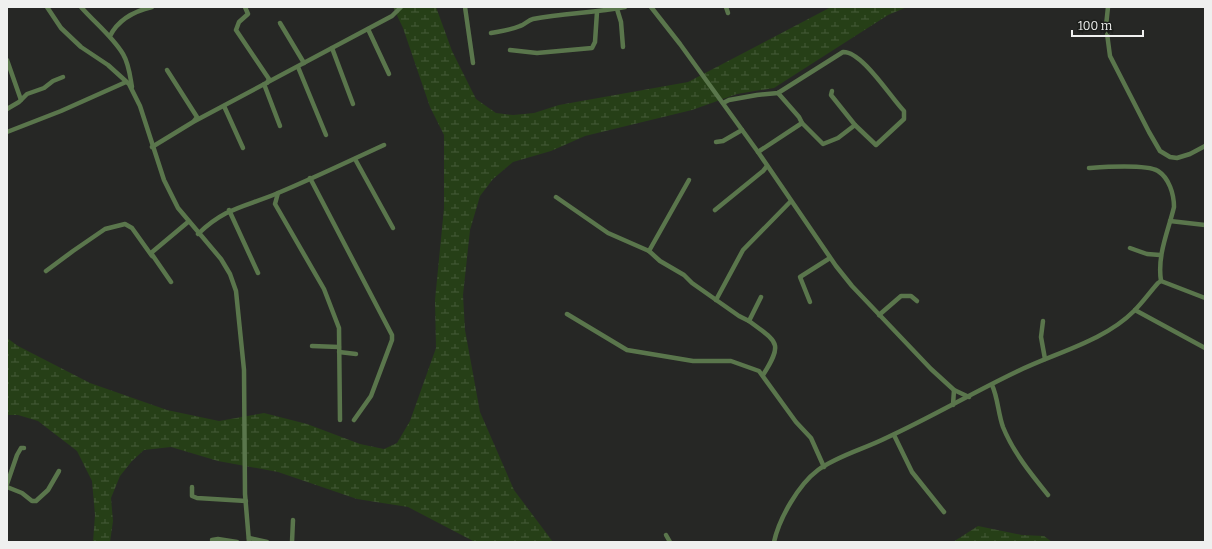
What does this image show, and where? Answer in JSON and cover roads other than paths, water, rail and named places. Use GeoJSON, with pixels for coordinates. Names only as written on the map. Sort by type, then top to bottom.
{"type":"FeatureCollection","features":[{"type":"Feature","properties":{"kind":"street"},"geometry":{"type":"LineString","coordinates":[[47,7],[66,33],[81,47],[108,65],[133,91],[140,106],[152,147],[164,180],[178,208],[198,234],[221,259],[230,274],[236,292],[244,370],[246,501],[249,540],[267,542]]}},
{"type":"Feature","properties":{"kind":"street"},"geometry":{"type":"LineString","coordinates":[[81,7],[99,28],[110,36],[124,55],[129,68],[133,91]]}},
{"type":"Feature","properties":{"kind":"street"},"geometry":{"type":"LineString","coordinates":[[110,36],[114,28],[129,16],[142,9],[152,7]]}},
{"type":"Feature","properties":{"kind":"street"},"geometry":{"type":"LineString","coordinates":[[245,7],[248,14],[240,22],[236,30],[269,79],[266,84],[280,126]]}},
{"type":"Feature","properties":{"kind":"street"},"geometry":{"type":"LineString","coordinates":[[152,147],[193,122],[392,16],[402,7]]}},
{"type":"Feature","properties":{"kind":"street"},"geometry":{"type":"LineString","coordinates":[[465,7],[473,63]]}},
{"type":"Feature","properties":{"kind":"street"},"geometry":{"type":"LineString","coordinates":[[490,33],[523,26],[530,19],[597,12],[625,7]]}},
{"type":"Feature","properties":{"kind":"street"},"geometry":{"type":"LineString","coordinates":[[651,7],[723,103],[830,258],[852,286],[931,369],[954,390],[969,398]]}},
{"type":"Feature","properties":{"kind":"street"},"geometry":{"type":"LineString","coordinates":[[726,7],[728,13]]}},
{"type":"Feature","properties":{"kind":"street"},"geometry":{"type":"LineString","coordinates":[[1108,7],[1106,26],[1110,56],[1160,151],[1170,157],[1177,158],[1190,154],[1205,146]]}},
{"type":"Feature","properties":{"kind":"street"},"geometry":{"type":"LineString","coordinates":[[617,9],[621,22],[623,47]]}},
{"type":"Feature","properties":{"kind":"street"},"geometry":{"type":"LineString","coordinates":[[510,50],[537,53],[590,49],[595,42],[597,12]]}},
{"type":"Feature","properties":{"kind":"street"},"geometry":{"type":"LineString","coordinates":[[280,23],[304,63]]}},
{"type":"Feature","properties":{"kind":"street"},"geometry":{"type":"LineString","coordinates":[[368,29],[389,74]]}},
{"type":"Feature","properties":{"kind":"street"},"geometry":{"type":"LineString","coordinates":[[332,48],[353,104]]}},
{"type":"Feature","properties":{"kind":"street"},"geometry":{"type":"LineString","coordinates":[[723,103],[729,100],[778,93],[843,52],[849,52],[859,59],[875,76],[904,111],[904,119],[876,145],[855,125],[831,95],[832,91]]}},
{"type":"Feature","properties":{"kind":"street"},"geometry":{"type":"LineString","coordinates":[[7,60],[21,100]]}},
{"type":"Feature","properties":{"kind":"street"},"geometry":{"type":"LineString","coordinates":[[298,66],[326,135]]}},
{"type":"Feature","properties":{"kind":"street"},"geometry":{"type":"LineString","coordinates":[[167,70],[197,117],[193,122]]}},
{"type":"Feature","properties":{"kind":"street"},"geometry":{"type":"LineString","coordinates":[[7,109],[27,94],[44,88],[53,81],[63,77]]}},
{"type":"Feature","properties":{"kind":"street"},"geometry":{"type":"LineString","coordinates":[[7,132],[24,127],[126,82]]}},
{"type":"Feature","properties":{"kind":"street"},"geometry":{"type":"LineString","coordinates":[[778,93],[796,113],[802,123],[823,144],[838,138],[855,125]]}},
{"type":"Feature","properties":{"kind":"street"},"geometry":{"type":"LineString","coordinates":[[224,106],[243,148]]}},
{"type":"Feature","properties":{"kind":"street"},"geometry":{"type":"LineString","coordinates":[[758,152],[802,123]]}},
{"type":"Feature","properties":{"kind":"street"},"geometry":{"type":"LineString","coordinates":[[716,142],[723,141],[742,130]]}},
{"type":"Feature","properties":{"kind":"street"},"geometry":{"type":"LineString","coordinates":[[198,234],[212,220],[229,210],[278,193],[384,146]]}},
{"type":"Feature","properties":{"kind":"street"},"geometry":{"type":"LineString","coordinates":[[355,159],[393,228]]}},
{"type":"Feature","properties":{"kind":"street"},"geometry":{"type":"LineString","coordinates":[[715,210],[764,171],[767,166]]}},
{"type":"Feature","properties":{"kind":"street"},"geometry":{"type":"LineString","coordinates":[[1089,168],[1114,166],[1153,168],[1160,172],[1170,186],[1174,200],[1170,221],[1160,254],[1159,270],[1161,281]]}},
{"type":"Feature","properties":{"kind":"street"},"geometry":{"type":"LineString","coordinates":[[310,178],[392,335],[392,340],[371,396],[354,420]]}},
{"type":"Feature","properties":{"kind":"street"},"geometry":{"type":"LineString","coordinates":[[649,251],[689,180]]}},
{"type":"Feature","properties":{"kind":"street"},"geometry":{"type":"LineString","coordinates":[[278,193],[276,204],[324,289],[340,328],[340,420]]}},
{"type":"Feature","properties":{"kind":"street"},"geometry":{"type":"LineString","coordinates":[[556,197],[608,233],[649,251],[660,261],[684,275],[716,300],[767,334],[775,344],[776,349],[773,360],[763,375]]}},
{"type":"Feature","properties":{"kind":"street"},"geometry":{"type":"LineString","coordinates":[[716,300],[743,250],[791,201]]}},
{"type":"Feature","properties":{"kind":"street"},"geometry":{"type":"LineString","coordinates":[[229,210],[258,273]]}},
{"type":"Feature","properties":{"kind":"street"},"geometry":{"type":"LineString","coordinates":[[1170,221],[1205,225]]}},
{"type":"Feature","properties":{"kind":"street"},"geometry":{"type":"LineString","coordinates":[[152,256],[152,250],[188,222]]}},
{"type":"Feature","properties":{"kind":"street"},"geometry":{"type":"LineString","coordinates":[[46,272],[72,251],[106,229],[125,224],[132,228],[171,282]]}},
{"type":"Feature","properties":{"kind":"street"},"geometry":{"type":"LineString","coordinates":[[1130,248],[1147,254],[1160,254]]}},
{"type":"Feature","properties":{"kind":"street"},"geometry":{"type":"LineString","coordinates":[[810,302],[800,277],[830,258]]}},
{"type":"Feature","properties":{"kind":"street"},"geometry":{"type":"LineString","coordinates":[[1161,281],[1205,298]]}},
{"type":"Feature","properties":{"kind":"street"},"geometry":{"type":"LineString","coordinates":[[774,542],[776,532],[788,508],[808,479],[824,467],[953,406],[1045,358],[1095,337],[1116,325],[1135,310],[1161,281]]}},
{"type":"Feature","properties":{"kind":"street"},"geometry":{"type":"LineString","coordinates":[[879,315],[901,296],[911,296],[917,301]]}},
{"type":"Feature","properties":{"kind":"street"},"geometry":{"type":"LineString","coordinates":[[748,321],[761,297]]}},
{"type":"Feature","properties":{"kind":"street"},"geometry":{"type":"LineString","coordinates":[[1135,310],[1205,348]]}},
{"type":"Feature","properties":{"kind":"street"},"geometry":{"type":"LineString","coordinates":[[566,314],[627,350],[693,361],[731,361],[760,371],[796,422],[811,438],[824,467]]}},
{"type":"Feature","properties":{"kind":"street"},"geometry":{"type":"LineString","coordinates":[[1043,321],[1041,337],[1045,358]]}},
{"type":"Feature","properties":{"kind":"street"},"geometry":{"type":"LineString","coordinates":[[312,346],[339,349],[356,354]]}},
{"type":"Feature","properties":{"kind":"street"},"geometry":{"type":"LineString","coordinates":[[992,385],[1003,426],[1008,437],[1026,466],[1048,495]]}},
{"type":"Feature","properties":{"kind":"street"},"geometry":{"type":"LineString","coordinates":[[953,406],[954,390]]}},
{"type":"Feature","properties":{"kind":"street"},"geometry":{"type":"LineString","coordinates":[[894,435],[912,472],[944,512]]}},
{"type":"Feature","properties":{"kind":"street"},"geometry":{"type":"LineString","coordinates":[[24,448],[21,448],[17,455],[7,486],[22,493],[32,501],[36,501],[48,490],[59,471]]}},
{"type":"Feature","properties":{"kind":"street"},"geometry":{"type":"LineString","coordinates":[[192,488],[192,496],[197,498],[246,501]]}},
{"type":"Feature","properties":{"kind":"street"},"geometry":{"type":"LineString","coordinates":[[292,542],[294,520]]}},
{"type":"Feature","properties":{"kind":"street"},"geometry":{"type":"LineString","coordinates":[[666,535],[670,542]]}},
{"type":"Feature","properties":{"kind":"street"},"geometry":{"type":"LineString","coordinates":[[212,540],[218,538],[237,542]]}}]}
